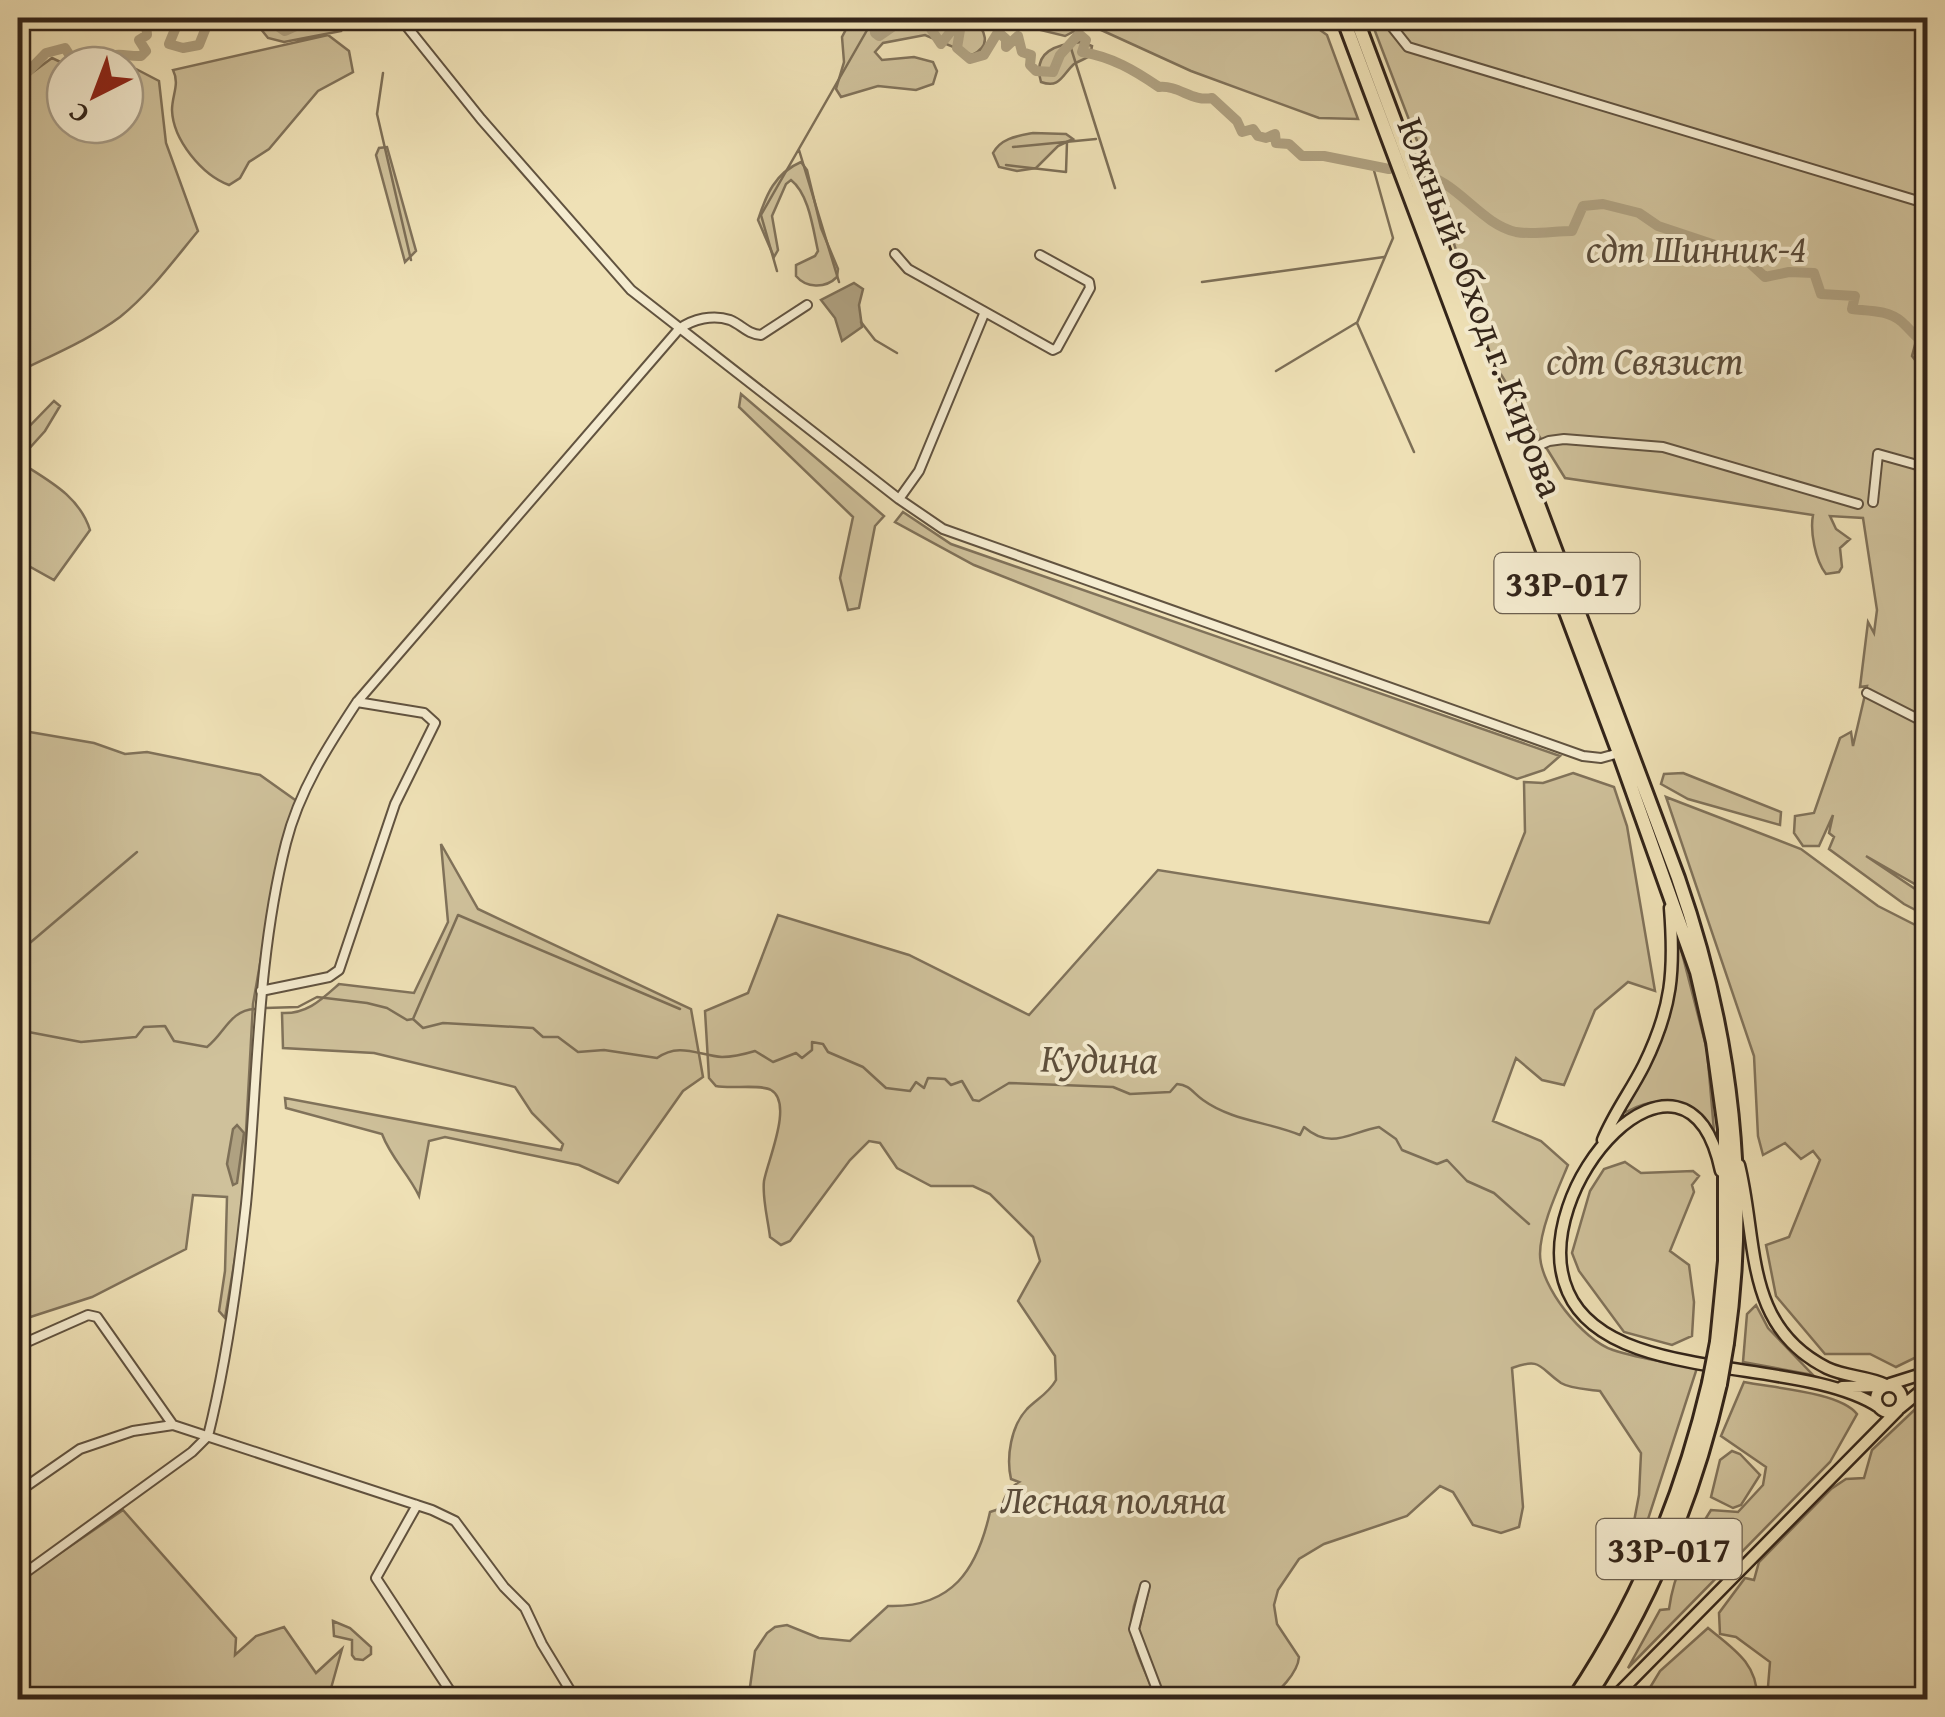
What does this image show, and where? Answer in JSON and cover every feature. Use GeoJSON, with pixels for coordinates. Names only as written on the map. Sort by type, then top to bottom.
{"type":"FeatureCollection","features":[{"type":"Feature","properties":{"kind":"highway","name":"Южный обход г. Кирова"},"geometry":{"type":"LineString","coordinates":[[1342,18],[1619,753],[1697,972],[1713,1042],[1725,1129],[1722,1342]]}},
{"type":"Feature","properties":{"kind":"highway","name":"Южный обход г. Кирова"},"geometry":{"type":"LineString","coordinates":[[1356,18],[1695,927],[1722,1030],[1738,1158],[1736,1266],[1704,1452],[1676,1534],[1632,1624],[1586,1700]]}},
{"type":"Feature","properties":{"kind":"highway","name":"Южный обход г. Кирова"},"geometry":{"type":"LineString","coordinates":[[1573,1700],[1616,1630],[1658,1547],[1714,1384]]}},
{"type":"Feature","properties":{"kind":"main road"},"geometry":{"type":"LineString","coordinates":[[1668,888],[1674,974],[1662,1023],[1568,1206],[1559,1242],[1562,1277],[1570,1298],[1583,1316],[1608,1335],[1649,1352],[1831,1386],[1886,1385],[1928,1372]]}},
{"type":"Feature","properties":{"kind":"main road"},"geometry":{"type":"LineString","coordinates":[[1597,1155],[1616,1130],[1638,1113],[1655,1108],[1679,1110],[1692,1116],[1710,1134],[1726,1191]]}},
{"type":"Feature","properties":{"kind":"main road"},"geometry":{"type":"LineString","coordinates":[[1738,1158],[1757,1282],[1778,1325],[1794,1345],[1822,1365],[1844,1375],[1896,1387],[1902,1395],[1899,1410]]}},
{"type":"Feature","properties":{"kind":"main road"},"geometry":{"type":"LineString","coordinates":[[1612,1700],[1928,1384]]}},
{"type":"Feature","properties":{"kind":"main road"},"geometry":{"type":"LineString","coordinates":[[1879,1407],[1876,1397],[1886,1385]]}},
{"type":"Feature","properties":{"kind":"main road"},"geometry":{"type":"LineString","coordinates":[[1831,1386],[1890,1412],[1899,1410]]}},
{"type":"Feature","properties":{"kind":"street"},"geometry":{"type":"LineString","coordinates":[[400,18],[631,290],[899,499],[944,529],[1583,756],[1601,758],[1619,753]]}},
{"type":"Feature","properties":{"kind":"street"},"geometry":{"type":"LineString","coordinates":[[1385,18],[1408,47],[1928,204]]}},
{"type":"Feature","properties":{"kind":"street"},"geometry":{"type":"LineString","coordinates":[[896,254],[908,269],[1049,350],[1058,348],[1090,282],[1040,255]]}},
{"type":"Feature","properties":{"kind":"street"},"geometry":{"type":"LineString","coordinates":[[18,1578],[208,1436],[216,1406],[246,1206],[261,991],[286,842],[321,756],[358,702],[679,329],[694,320],[723,318],[750,334],[761,335],[807,306]]}},
{"type":"Feature","properties":{"kind":"street"},"geometry":{"type":"LineString","coordinates":[[899,499],[919,471],[984,314]]}},
{"type":"Feature","properties":{"kind":"street"},"geometry":{"type":"LineString","coordinates":[[1537,502],[1540,493],[1531,460],[1535,447],[1549,440],[1564,439],[1663,447],[1858,504]]}},
{"type":"Feature","properties":{"kind":"street"},"geometry":{"type":"LineString","coordinates":[[1873,502],[1878,454],[1928,468]]}},
{"type":"Feature","properties":{"kind":"street"},"geometry":{"type":"LineString","coordinates":[[1868,693],[1928,724]]}},
{"type":"Feature","properties":{"kind":"street"},"geometry":{"type":"LineString","coordinates":[[261,991],[329,977],[339,970],[395,804],[435,723],[424,714],[358,702]]}},
{"type":"Feature","properties":{"kind":"street"},"geometry":{"type":"LineString","coordinates":[[18,1346],[88,1315],[97,1317],[172,1425]]}},
{"type":"Feature","properties":{"kind":"street"},"geometry":{"type":"LineString","coordinates":[[18,1492],[80,1449],[133,1431],[172,1425],[438,1512],[455,1520],[504,1587],[525,1608],[576,1700]]}},
{"type":"Feature","properties":{"kind":"street"},"geometry":{"type":"LineString","coordinates":[[417,1505],[376,1578],[456,1700]]}},
{"type":"Feature","properties":{"kind":"street"},"geometry":{"type":"LineString","coordinates":[[1145,1586],[1134,1629],[1160,1700]]}},
{"type":"Feature","properties":{"kind":"green space"},"geometry":{"type":"Polygon","coordinates":[[[252,18],[274,18],[284,25],[296,22],[296,18],[339,18],[341,31],[284,42],[268,38],[252,18]]]}},
{"type":"Feature","properties":{"kind":"green space"},"geometry":{"type":"Polygon","coordinates":[[[852,18],[972,18],[985,38],[982,47],[972,55],[925,35],[883,43],[875,52],[882,60],[914,57],[933,62],[937,71],[933,84],[916,90],[878,86],[841,97],[836,89],[844,62],[842,37],[852,18]]]}},
{"type":"Feature","properties":{"kind":"green space"},"geometry":{"type":"Polygon","coordinates":[[[991,18],[1310,18],[1327,35],[1358,119],[1319,118],[1191,71],[1088,24],[1065,36],[991,18]]]}},
{"type":"Feature","properties":{"kind":"green space","name":"сдт Шинник-4"},"geometry":{"type":"Polygon","coordinates":[[[1370,18],[1927,18],[1927,891],[1866,856],[1927,897],[1927,916],[1904,904],[1829,849],[1834,837],[1829,833],[1833,815],[1819,846],[1803,846],[1794,833],[1795,816],[1814,813],[1840,738],[1851,732],[1853,746],[1867,686],[1860,687],[1868,622],[1874,633],[1877,610],[1863,518],[1830,516],[1836,529],[1850,539],[1840,548],[1839,572],[1826,574],[1814,545],[1813,515],[1565,478],[1492,360],[1439,198],[1370,18]]]}},
{"type":"Feature","properties":{"kind":"green space"},"geometry":{"type":"Polygon","coordinates":[[[328,35],[349,51],[353,72],[318,91],[269,149],[249,162],[240,178],[229,185],[199,165],[183,144],[174,121],[173,70],[328,35]]]}},
{"type":"Feature","properties":{"kind":"green space"},"geometry":{"type":"Polygon","coordinates":[[[1082,42],[1092,46],[1090,56],[1074,64],[1057,82],[1041,82],[1043,56],[1056,47],[1082,42]]]}},
{"type":"Feature","properties":{"kind":"green space"},"geometry":{"type":"Polygon","coordinates":[[[45,63],[45,145],[145,145],[145,74],[159,81],[166,143],[198,231],[152,287],[120,317],[18,372],[18,83],[45,63]]]}},
{"type":"Feature","properties":{"kind":"green space"},"geometry":{"type":"Polygon","coordinates":[[[1033,133],[1066,134],[1073,139],[1058,146],[1036,168],[1017,171],[999,167],[993,153],[1000,144],[1033,133]]]}},
{"type":"Feature","properties":{"kind":"green space"},"geometry":{"type":"Polygon","coordinates":[[[387,147],[416,251],[405,262],[376,155],[379,148],[387,147]]]}},
{"type":"Feature","properties":{"kind":"green space"},"geometry":{"type":"Polygon","coordinates":[[[801,162],[807,170],[821,228],[838,269],[837,277],[821,285],[810,285],[796,276],[796,265],[818,251],[806,203],[791,180],[772,216],[778,250],[774,257],[758,220],[773,186],[784,172],[801,162]]]}},
{"type":"Feature","properties":{"kind":"green space"},"geometry":{"type":"Polygon","coordinates":[[[741,394],[884,516],[875,526],[859,608],[848,610],[840,578],[853,517],[739,407],[741,394]]]}},
{"type":"Feature","properties":{"kind":"green space"},"geometry":{"type":"Polygon","coordinates":[[[54,401],[60,406],[45,431],[18,461],[18,438],[54,401]]]}},
{"type":"Feature","properties":{"kind":"green space"},"geometry":{"type":"Polygon","coordinates":[[[18,461],[70,498],[90,530],[54,580],[18,560],[18,461]]]}},
{"type":"Feature","properties":{"kind":"green space"},"geometry":{"type":"Polygon","coordinates":[[[903,512],[951,544],[1560,756],[1544,770],[1517,779],[974,565],[895,522],[903,512]]]}},
{"type":"Feature","properties":{"kind":"green space"},"geometry":{"type":"Polygon","coordinates":[[[18,730],[94,743],[125,754],[147,752],[260,775],[298,802],[272,895],[253,1004],[241,1223],[225,1318],[219,1311],[225,1271],[227,1197],[193,1195],[186,1249],[92,1297],[18,1321],[18,730]]]}},
{"type":"Feature","properties":{"kind":"green space","name":"Лесная поляна"},"geometry":{"type":"Polygon","coordinates":[[[1573,773],[1614,787],[1627,826],[1655,991],[1628,982],[1595,1010],[1564,1085],[1542,1080],[1516,1058],[1493,1121],[1541,1141],[1568,1165],[1546,1221],[1540,1254],[1547,1282],[1565,1311],[1589,1335],[1613,1350],[1697,1368],[1638,1550],[1629,1548],[1639,1495],[1641,1453],[1600,1391],[1565,1385],[1540,1366],[1529,1364],[1512,1368],[1523,1507],[1519,1527],[1501,1533],[1473,1525],[1453,1492],[1440,1486],[1407,1516],[1324,1544],[1299,1559],[1278,1590],[1274,1605],[1277,1624],[1299,1657],[1298,1663],[1286,1682],[1269,1697],[1246,1701],[1165,1699],[1138,1634],[1149,1588],[1141,1586],[1132,1631],[1156,1699],[758,1699],[750,1687],[755,1651],[775,1627],[787,1625],[819,1638],[850,1641],[888,1606],[929,1600],[958,1582],[978,1551],[990,1512],[999,1509],[1003,1513],[1006,1495],[1019,1482],[1011,1479],[1009,1461],[1017,1424],[1056,1380],[1055,1356],[1018,1301],[1040,1261],[1033,1237],[990,1194],[973,1186],[931,1186],[897,1168],[880,1143],[869,1141],[850,1160],[790,1241],[781,1245],[770,1237],[764,1181],[780,1107],[777,1097],[767,1088],[716,1086],[709,1078],[705,1011],[748,993],[778,915],[909,955],[1029,1015],[1158,870],[1489,923],[1525,832],[1524,782],[1543,783],[1573,773]]]}},
{"type":"Feature","properties":{"kind":"green space"},"geometry":{"type":"Polygon","coordinates":[[[1683,773],[1781,812],[1780,825],[1688,799],[1661,784],[1664,774],[1683,773]]]}},
{"type":"Feature","properties":{"kind":"green space"},"geometry":{"type":"Polygon","coordinates":[[[1666,797],[1801,849],[1878,906],[1927,931],[1927,1352],[1896,1367],[1870,1354],[1825,1354],[1776,1296],[1766,1245],[1789,1237],[1820,1160],[1813,1151],[1801,1159],[1785,1143],[1763,1155],[1758,1136],[1754,1056],[1666,797]]]}},
{"type":"Feature","properties":{"kind":"green space"},"geometry":{"type":"Polygon","coordinates":[[[441,844],[478,909],[691,1009],[703,1077],[683,1091],[618,1183],[579,1165],[445,1137],[429,1141],[419,1196],[382,1134],[286,1108],[285,1098],[561,1150],[563,1144],[532,1113],[515,1087],[374,1053],[283,1048],[282,1013],[306,1008],[339,984],[414,993],[448,922],[441,844]]]}},
{"type":"Feature","properties":{"kind":"green space"},"geometry":{"type":"Polygon","coordinates":[[[1676,930],[1707,1050],[1714,1131],[1695,1113],[1674,1103],[1651,1103],[1626,1112],[1625,1108],[1650,1065],[1667,1024],[1676,980],[1676,930]]]}},
{"type":"Feature","properties":{"kind":"green space"},"geometry":{"type":"Polygon","coordinates":[[[1625,1162],[1641,1173],[1693,1171],[1699,1176],[1692,1185],[1694,1192],[1670,1251],[1689,1265],[1694,1302],[1692,1336],[1672,1345],[1624,1332],[1579,1271],[1572,1253],[1590,1191],[1604,1169],[1625,1162]]]}},
{"type":"Feature","properties":{"kind":"green space"},"geometry":{"type":"Polygon","coordinates":[[[1756,1305],[1768,1328],[1813,1375],[1743,1362],[1747,1314],[1756,1305]]]}},
{"type":"Feature","properties":{"kind":"green space"},"geometry":{"type":"Polygon","coordinates":[[[1744,1382],[1821,1396],[1857,1414],[1830,1462],[1628,1668],[1660,1610],[1669,1609],[1679,1569],[1711,1510],[1738,1512],[1763,1485],[1766,1467],[1721,1436],[1744,1382]]]}},
{"type":"Feature","properties":{"kind":"green space"},"geometry":{"type":"Polygon","coordinates":[[[1927,1398],[1927,1699],[1882,1699],[1881,1693],[1842,1689],[1839,1699],[1767,1699],[1770,1662],[1736,1637],[1720,1634],[1719,1613],[1745,1578],[1754,1580],[1759,1562],[1831,1489],[1846,1479],[1864,1478],[1872,1450],[1927,1398]]]}},
{"type":"Feature","properties":{"kind":"green space"},"geometry":{"type":"Polygon","coordinates":[[[1732,1451],[1760,1475],[1741,1505],[1733,1508],[1711,1497],[1720,1460],[1732,1451]]]}},
{"type":"Feature","properties":{"kind":"green space"},"geometry":{"type":"Polygon","coordinates":[[[123,1510],[236,1638],[235,1655],[256,1636],[284,1627],[316,1673],[342,1649],[328,1699],[18,1700],[18,1582],[123,1510]]]}},
{"type":"Feature","properties":{"kind":"green space"},"geometry":{"type":"Polygon","coordinates":[[[333,1621],[350,1628],[371,1647],[371,1654],[363,1660],[355,1659],[352,1640],[334,1636],[333,1621]]]}},
{"type":"Feature","properties":{"kind":"green space"},"geometry":{"type":"Polygon","coordinates":[[[1708,1628],[1749,1667],[1757,1699],[1643,1699],[1660,1671],[1708,1628]]]}},
{"type":"Feature","properties":{"kind":"shaded area"},"geometry":{"type":"Polygon","coordinates":[[[854,283],[863,289],[859,305],[862,327],[842,341],[835,318],[821,300],[854,283]]]}},
{"type":"Feature","properties":{"kind":"shaded area"},"geometry":{"type":"Polygon","coordinates":[[[1928,327],[1927,366],[1919,365],[1912,356],[1918,334],[1928,327]]]}},
{"type":"Feature","properties":{"kind":"shaded area"},"geometry":{"type":"Polygon","coordinates":[[[237,1125],[244,1133],[237,1183],[233,1185],[227,1164],[237,1125]]]}},
{"type":"Feature","properties":{"kind":"waterway"},"geometry":{"type":"LineString","coordinates":[[18,82],[46,53],[65,48],[74,62],[99,64],[114,55],[141,56],[146,51],[139,40],[147,35],[146,23],[150,18],[169,21],[176,27],[169,44],[183,48],[199,45],[207,25],[225,18]]}},
{"type":"Feature","properties":{"kind":"waterway"},"geometry":{"type":"LineString","coordinates":[[266,18],[285,31],[314,18]]}},
{"type":"Feature","properties":{"kind":"waterway"},"geometry":{"type":"LineString","coordinates":[[867,18],[874,18],[875,33],[879,36],[898,23],[927,23],[941,44],[955,26],[960,30],[957,48],[970,59],[984,55],[998,32],[1006,39],[1006,47],[1018,36],[1022,52],[1031,55],[1030,65],[1036,71],[1053,72],[1060,55],[1079,34],[1086,40],[1082,52],[1122,65],[1159,87],[1212,98],[1237,121],[1242,132],[1253,129],[1266,138],[1275,134],[1276,143],[1289,144],[1302,156],[1324,156],[1389,169]]}},
{"type":"Feature","properties":{"kind":"waterway"},"geometry":{"type":"LineString","coordinates":[[777,271],[761,215],[874,18]]}},
{"type":"Feature","properties":{"kind":"waterway"},"geometry":{"type":"LineString","coordinates":[[1079,34],[1089,18]]}},
{"type":"Feature","properties":{"kind":"waterway"},"geometry":{"type":"LineString","coordinates":[[1070,45],[1115,188]]}},
{"type":"Feature","properties":{"kind":"waterway"},"geometry":{"type":"LineString","coordinates":[[383,73],[377,114],[411,260]]}},
{"type":"Feature","properties":{"kind":"waterway"},"geometry":{"type":"LineString","coordinates":[[1013,147],[1096,139]]}},
{"type":"Feature","properties":{"kind":"waterway"},"geometry":{"type":"LineString","coordinates":[[1006,165],[1066,172],[1067,142]]}},
{"type":"Feature","properties":{"kind":"waterway"},"geometry":{"type":"LineString","coordinates":[[799,150],[839,282]]}},
{"type":"Feature","properties":{"kind":"waterway"},"geometry":{"type":"LineString","coordinates":[[1373,167],[1393,238],[1357,323],[1414,452]]}},
{"type":"Feature","properties":{"kind":"waterway"},"geometry":{"type":"LineString","coordinates":[[1415,172],[1444,183],[1490,220],[1516,232],[1572,231],[1583,206],[1603,204],[1639,213],[1658,226],[1739,253],[1765,277],[1789,272],[1814,273],[1821,294],[1855,296],[1852,309],[1891,315],[1928,345]]}},
{"type":"Feature","properties":{"kind":"waterway"},"geometry":{"type":"LineString","coordinates":[[1202,282],[1384,257]]}},
{"type":"Feature","properties":{"kind":"waterway"},"geometry":{"type":"LineString","coordinates":[[861,322],[875,340],[897,353]]}},
{"type":"Feature","properties":{"kind":"waterway"},"geometry":{"type":"LineString","coordinates":[[1276,371],[1356,323]]}},
{"type":"Feature","properties":{"kind":"waterway"},"geometry":{"type":"LineString","coordinates":[[18,953],[137,852]]}},
{"type":"Feature","properties":{"kind":"waterway"},"geometry":{"type":"LineString","coordinates":[[413,1019],[458,915],[680,1009]]}},
{"type":"Feature","properties":{"kind":"waterway","name":"Кудина"},"geometry":{"type":"LineString","coordinates":[[265,1008],[298,1007],[317,997],[367,1003],[413,1019],[423,1028],[443,1023],[533,1028],[543,1037],[558,1037],[578,1052],[604,1050],[657,1058],[681,1050],[722,1057],[755,1051],[773,1062],[796,1053],[802,1058],[812,1050],[812,1042],[823,1044],[828,1052],[863,1067],[886,1088],[910,1091],[916,1082],[924,1088],[928,1078],[945,1079],[951,1085],[962,1081],[973,1100],[979,1101],[1009,1083],[1113,1087],[1130,1094],[1170,1092],[1177,1084],[1226,1112],[1300,1135],[1304,1127],[1332,1139],[1379,1127],[1396,1139],[1402,1150],[1437,1164],[1447,1160],[1467,1181],[1494,1193],[1529,1224]]}},
{"type":"Feature","properties":{"kind":"waterway","name":"Кудина"},"geometry":{"type":"LineString","coordinates":[[18,1030],[81,1042],[136,1037],[144,1027],[165,1026],[174,1041],[207,1047],[239,1013],[255,1009]]}},
{"type":"Feature","properties":{"kind":"park label","name":"сдт Связист"},"geometry":{"type":"Point","coordinates":[1645,360]}}]}
